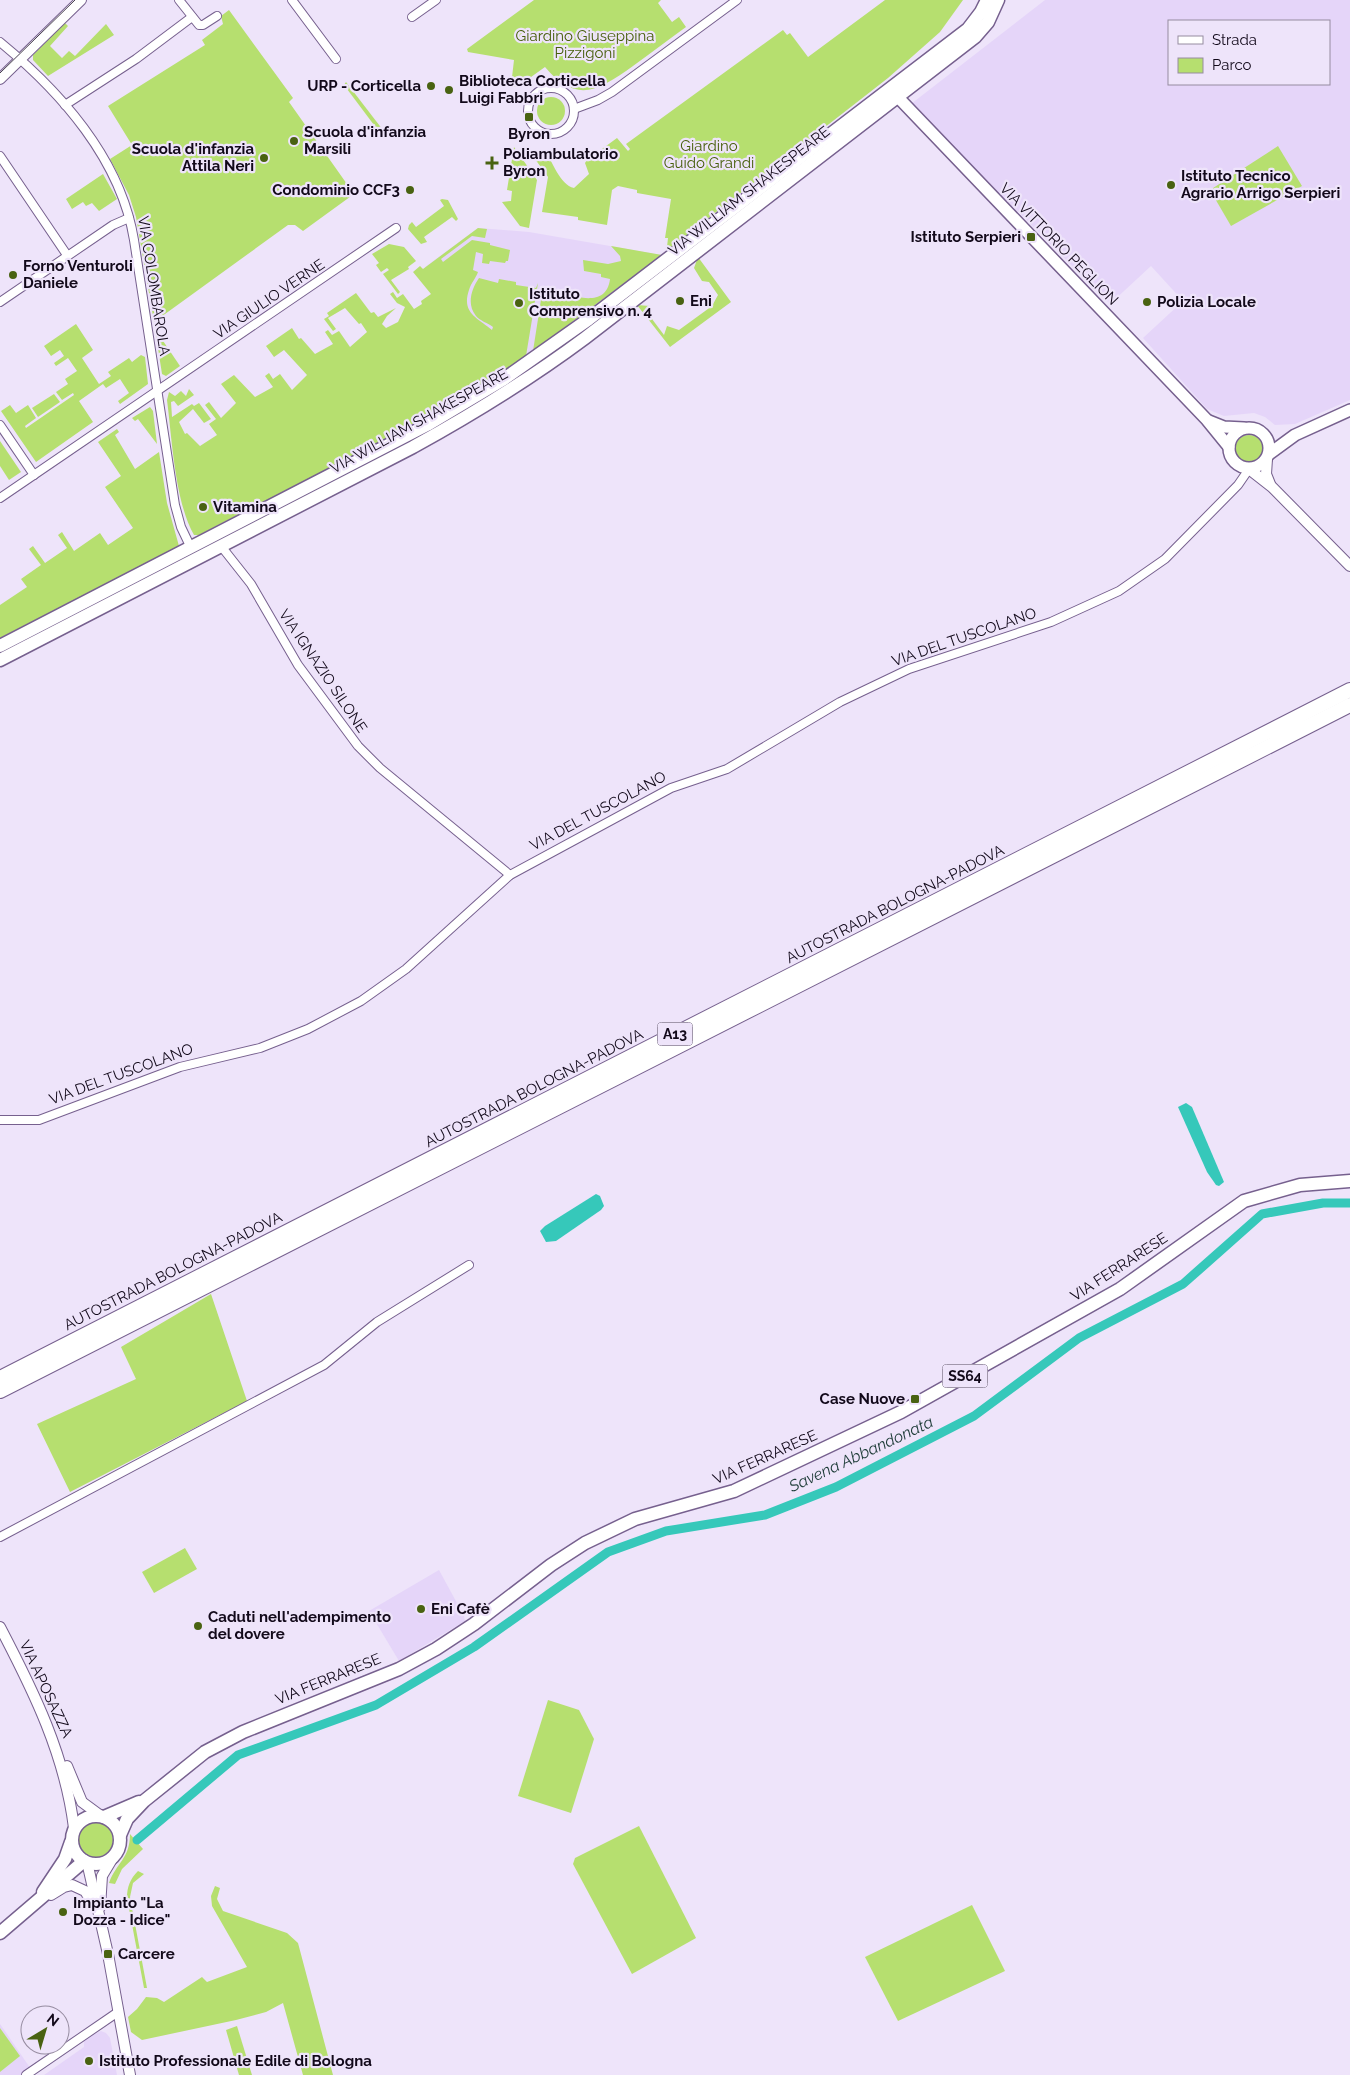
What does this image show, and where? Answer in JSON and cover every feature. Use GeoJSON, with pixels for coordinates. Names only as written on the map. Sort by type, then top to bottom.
{"type":"FeatureCollection","features":[{"type":"Feature","properties":{"kind":"highway","name":"AUTOSTRADA BOLOGNA-PADOVA"},"geometry":{"type":"LineString","coordinates":[[0,1378],[1350,690]]}},
{"type":"Feature","properties":{"kind":"highway","name":"AUTOSTRADA BOLOGNA-PADOVA"},"geometry":{"type":"LineString","coordinates":[[0,1391],[1350,705]]}},
{"type":"Feature","properties":{"kind":"main road","name":"VIA WILLIAM SHAKESPEARE"},"geometry":{"type":"LineString","coordinates":[[0,660],[458,422],[531,377],[894,93],[968,29],[981,12],[987,0]]}},
{"type":"Feature","properties":{"kind":"main road","name":"VIA WILLIAM SHAKESPEARE"},"geometry":{"type":"LineString","coordinates":[[0,646],[427,425],[520,370],[894,93],[975,37],[988,22],[998,0]]}},
{"type":"Feature","properties":{"kind":"main road","name":"VIA VITTORIO PEGLION"},"geometry":{"type":"LineString","coordinates":[[894,93],[1207,420],[1229,448]]}},
{"type":"Feature","properties":{"kind":"main road"},"geometry":{"type":"LineString","coordinates":[[1295,435],[1262,432],[1246,428],[1234,434],[1229,448],[1234,462],[1249,468],[1257,467],[1295,435],[1350,410]]}},
{"type":"Feature","properties":{"kind":"main road","name":"VIA VITTORIO PEGLION"},"geometry":{"type":"LineString","coordinates":[[1207,420],[1224,427],[1246,428]]}},
{"type":"Feature","properties":{"kind":"main road"},"geometry":{"type":"LineString","coordinates":[[1262,432],[1269,442],[1268,457]]}},
{"type":"Feature","properties":{"kind":"main road","name":"VIA FERRARESE"},"geometry":{"type":"LineString","coordinates":[[144,1800],[211,1749],[269,1720],[409,1664],[474,1624],[577,1547],[635,1519],[734,1491],[902,1412],[1120,1289],[1244,1201],[1300,1185],[1350,1181]]}},
{"type":"Feature","properties":{"kind":"main road"},"geometry":{"type":"LineString","coordinates":[[40,1899],[65,1859],[74,1828],[86,1817],[103,1816],[144,1800]]}},
{"type":"Feature","properties":{"kind":"main road"},"geometry":{"type":"LineString","coordinates":[[71,1842],[75,1853],[85,1862],[102,1863],[114,1856],[120,1845],[120,1835],[127,1819],[144,1800]]}},
{"type":"Feature","properties":{"kind":"main road"},"geometry":{"type":"LineString","coordinates":[[103,1816],[113,1822],[120,1835]]}},
{"type":"Feature","properties":{"kind":"main road"},"geometry":{"type":"LineString","coordinates":[[0,1933],[85,1862]]}},
{"type":"Feature","properties":{"kind":"street"},"geometry":{"type":"LineString","coordinates":[[0,79],[81,0]]}},
{"type":"Feature","properties":{"kind":"street"},"geometry":{"type":"LineString","coordinates":[[179,0],[192,18],[201,26],[217,16]]}},
{"type":"Feature","properties":{"kind":"street"},"geometry":{"type":"LineString","coordinates":[[292,0],[336,59]]}},
{"type":"Feature","properties":{"kind":"street"},"geometry":{"type":"LineString","coordinates":[[412,17],[436,0]]}},
{"type":"Feature","properties":{"kind":"street"},"geometry":{"type":"LineString","coordinates":[[574,108],[598,100],[612,92],[737,0]]}},
{"type":"Feature","properties":{"kind":"street"},"geometry":{"type":"LineString","coordinates":[[65,105],[136,59],[192,18]]}},
{"type":"Feature","properties":{"kind":"street","name":"VIA COLOMBAROLA"},"geometry":{"type":"LineString","coordinates":[[0,42],[21,58],[65,105],[85,131],[116,183],[129,218],[174,505],[181,527],[191,548]]}},
{"type":"Feature","properties":{"kind":"street"},"geometry":{"type":"LineString","coordinates":[[550,88],[557,89],[568,96],[574,108],[569,124],[556,133],[539,130],[533,125],[528,110],[529,104],[537,92],[550,88]]}},
{"type":"Feature","properties":{"kind":"street"},"geometry":{"type":"LineString","coordinates":[[0,156],[67,255]]}},
{"type":"Feature","properties":{"kind":"street"},"geometry":{"type":"LineString","coordinates":[[0,302],[116,223],[129,218]]}},
{"type":"Feature","properties":{"kind":"street","name":"VIA GIULIO VERNE"},"geometry":{"type":"LineString","coordinates":[[0,498],[396,228]]}},
{"type":"Feature","properties":{"kind":"street"},"geometry":{"type":"LineString","coordinates":[[0,425],[34,475]]}},
{"type":"Feature","properties":{"kind":"street"},"geometry":{"type":"LineString","coordinates":[[1268,457],[1266,474],[1272,487]]}},
{"type":"Feature","properties":{"kind":"street"},"geometry":{"type":"LineString","coordinates":[[1249,468],[1272,487],[1350,566]]}},
{"type":"Feature","properties":{"kind":"street","name":"VIA DEL TUSCOLANO"},"geometry":{"type":"LineString","coordinates":[[0,1120],[39,1120],[180,1066],[260,1048],[308,1029],[360,1001],[406,969],[510,875],[671,788],[727,769],[840,702],[909,669],[1051,622],[1119,591],[1165,559],[1238,485],[1249,468]]}},
{"type":"Feature","properties":{"kind":"street","name":"VIA IGNAZIO SILONE"},"geometry":{"type":"LineString","coordinates":[[221,546],[250,584],[298,665],[358,746],[380,768],[510,875]]}},
{"type":"Feature","properties":{"kind":"street"},"geometry":{"type":"LineString","coordinates":[[0,1537],[324,1365],[376,1322],[468,1265]]}},
{"type":"Feature","properties":{"kind":"street","name":"VIA APOSAZZA"},"geometry":{"type":"LineString","coordinates":[[0,1627],[44,1716],[62,1764],[74,1828]]}},
{"type":"Feature","properties":{"kind":"street","name":"VIA APOSAZZA"},"geometry":{"type":"LineString","coordinates":[[62,1764],[67,1766],[82,1802],[103,1816]]}},
{"type":"Feature","properties":{"kind":"street"},"geometry":{"type":"LineString","coordinates":[[100,1918],[102,1876],[114,1856]]}},
{"type":"Feature","properties":{"kind":"street"},"geometry":{"type":"LineString","coordinates":[[85,1862],[100,1918],[130,2075]]}},
{"type":"Feature","properties":{"kind":"street"},"geometry":{"type":"LineString","coordinates":[[40,1899],[67,1886],[75,1886],[87,1894],[100,1918]]}},
{"type":"Feature","properties":{"kind":"street"},"geometry":{"type":"LineString","coordinates":[[26,2075],[118,2012]]}},
{"type":"Feature","properties":{"kind":"shaded area","name":"Istituto Tecnico Agrario Arrigo Serpieri"},"geometry":{"type":"Polygon","coordinates":[[[1045,0],[1350,0],[1350,400],[1295,424],[1275,425],[1265,417],[1254,413],[1224,416],[1207,409],[1143,338],[1183,301],[1151,266],[1110,304],[911,104],[1045,0]]]}},
{"type":"Feature","properties":{"kind":"shaded area","name":"Istituto Comprensivo n. 4"},"geometry":{"type":"Polygon","coordinates":[[[478,228],[529,232],[662,255],[549,339],[489,379],[425,267],[478,228]]]}},
{"type":"Feature","properties":{"kind":"shaded area"},"geometry":{"type":"Polygon","coordinates":[[[1186,1103],[1192,1107],[1224,1182],[1219,1186],[1216,1185],[1207,1172],[1178,1107],[1186,1103]]]}},
{"type":"Feature","properties":{"kind":"shaded area"},"geometry":{"type":"Polygon","coordinates":[[[596,1194],[600,1196],[604,1206],[601,1210],[556,1241],[546,1242],[540,1231],[545,1226],[596,1194]]]}},
{"type":"Feature","properties":{"kind":"shaded area"},"geometry":{"type":"Polygon","coordinates":[[[439,1570],[465,1621],[399,1661],[369,1611],[439,1570]]]}},
{"type":"Feature","properties":{"kind":"shaded area"},"geometry":{"type":"Polygon","coordinates":[[[0,2024],[35,2075],[0,2075],[0,2024]]]}},
{"type":"Feature","properties":{"kind":"shaded area","name":"Istituto Professionale Edile di Bologna"},"geometry":{"type":"Polygon","coordinates":[[[101,2031],[110,2038],[117,2075],[44,2075],[84,2047],[84,2039],[101,2031]]]}},
{"type":"Feature","properties":{"kind":"green space","name":"Giardino Giuseppina Pizzigoni"},"geometry":{"type":"Polygon","coordinates":[[[534,0],[661,0],[658,3],[672,22],[679,17],[686,27],[621,74],[599,87],[578,90],[567,86],[545,67],[517,87],[511,86],[514,60],[468,52],[467,49],[534,0]]]}},
{"type":"Feature","properties":{"kind":"green space","name":"Giardino Guido Grandi"},"geometry":{"type":"Polygon","coordinates":[[[885,0],[963,0],[940,32],[888,78],[670,248],[667,247],[668,238],[665,238],[671,199],[637,193],[637,190],[618,186],[612,190],[607,225],[578,220],[578,217],[542,212],[548,177],[535,159],[545,150],[561,178],[574,188],[589,174],[585,163],[587,160],[617,138],[628,151],[630,149],[626,144],[783,30],[787,35],[790,33],[808,57],[885,0]]]}},
{"type":"Feature","properties":{"kind":"green space"},"geometry":{"type":"Polygon","coordinates":[[[229,10],[293,98],[289,102],[354,194],[303,231],[295,225],[288,225],[154,322],[136,217],[129,195],[110,159],[132,145],[108,106],[205,45],[202,40],[223,24],[221,16],[229,10]]]}},
{"type":"Feature","properties":{"kind":"green space"},"geometry":{"type":"Polygon","coordinates":[[[65,23],[68,26],[50,46],[62,58],[69,51],[75,56],[106,24],[114,35],[48,76],[33,60],[33,55],[65,23]]]}},
{"type":"Feature","properties":{"kind":"green space"},"geometry":{"type":"Polygon","coordinates":[[[346,82],[386,134],[383,137],[344,85],[346,82]]]}},
{"type":"Feature","properties":{"kind":"green space"},"geometry":{"type":"Polygon","coordinates":[[[551,97],[561,101],[565,111],[561,121],[551,125],[541,121],[537,111],[541,101],[551,97]]]}},
{"type":"Feature","properties":{"kind":"green space"},"geometry":{"type":"Polygon","coordinates":[[[1278,146],[1302,186],[1231,226],[1210,190],[1278,146]]]}},
{"type":"Feature","properties":{"kind":"green space"},"geometry":{"type":"Polygon","coordinates":[[[514,147],[537,180],[529,228],[520,226],[502,202],[511,201],[512,191],[507,190],[514,147]]]}},
{"type":"Feature","properties":{"kind":"green space"},"geometry":{"type":"Polygon","coordinates":[[[103,174],[117,199],[99,211],[92,203],[86,206],[83,202],[72,209],[66,199],[103,174]]]}},
{"type":"Feature","properties":{"kind":"green space"},"geometry":{"type":"Polygon","coordinates":[[[440,200],[448,200],[458,219],[456,221],[452,217],[424,237],[427,242],[421,244],[408,229],[409,225],[412,222],[416,227],[444,206],[440,200]]]}},
{"type":"Feature","properties":{"kind":"green space"},"geometry":{"type":"Polygon","coordinates":[[[478,228],[487,229],[485,238],[472,236],[441,259],[443,262],[472,240],[490,243],[490,245],[510,250],[508,261],[505,263],[490,261],[489,264],[482,263],[483,254],[476,252],[473,270],[478,272],[469,290],[467,304],[472,314],[492,330],[493,327],[476,316],[471,306],[472,291],[479,278],[498,283],[499,279],[516,282],[516,285],[536,288],[538,283],[526,356],[487,381],[406,427],[199,535],[194,535],[182,505],[178,488],[167,400],[169,392],[175,396],[181,391],[186,396],[189,389],[194,395],[178,406],[174,401],[171,402],[172,417],[192,404],[194,406],[199,403],[211,419],[204,423],[193,409],[179,422],[185,434],[187,433],[200,446],[217,435],[209,424],[216,419],[205,405],[209,402],[221,418],[236,403],[221,384],[234,375],[255,397],[273,387],[265,376],[269,373],[273,379],[280,374],[292,390],[307,375],[284,350],[274,357],[266,346],[292,328],[299,339],[301,338],[315,354],[333,344],[325,332],[328,330],[332,335],[339,331],[350,347],[367,332],[361,323],[359,324],[345,308],[328,318],[336,329],[333,331],[324,319],[329,316],[327,313],[356,293],[371,313],[374,312],[378,317],[396,308],[387,316],[382,324],[386,328],[398,322],[405,307],[397,303],[390,294],[393,292],[397,298],[403,294],[414,309],[422,304],[421,301],[431,294],[413,272],[420,266],[423,269],[478,228]]]}},
{"type":"Feature","properties":{"kind":"green space"},"geometry":{"type":"Polygon","coordinates":[[[389,244],[404,247],[416,261],[408,267],[409,269],[391,280],[400,292],[398,294],[383,274],[389,270],[387,268],[381,272],[376,265],[379,263],[372,254],[389,244]]]}},
{"type":"Feature","properties":{"kind":"green space"},"geometry":{"type":"Polygon","coordinates":[[[611,246],[662,255],[533,351],[543,287],[547,287],[547,290],[575,297],[594,298],[601,295],[607,289],[610,279],[601,277],[601,274],[584,271],[583,260],[608,264],[621,261],[620,256],[611,246]]]}},
{"type":"Feature","properties":{"kind":"green space"},"geometry":{"type":"Polygon","coordinates":[[[698,257],[731,302],[670,347],[637,305],[650,306],[652,309],[649,315],[664,335],[667,326],[679,330],[712,306],[718,295],[709,282],[702,281],[694,268],[698,257]]]}},
{"type":"Feature","properties":{"kind":"green space"},"geometry":{"type":"Polygon","coordinates":[[[76,324],[93,350],[82,358],[99,384],[111,376],[108,372],[129,358],[132,362],[141,355],[145,357],[148,384],[120,404],[118,401],[129,393],[120,379],[106,388],[103,384],[79,401],[93,422],[36,462],[1,411],[10,405],[16,413],[28,405],[36,418],[25,426],[26,428],[74,395],[73,393],[62,400],[56,392],[68,384],[65,379],[77,371],[68,358],[56,366],[54,363],[64,356],[60,350],[51,356],[44,346],[76,324]]]}},
{"type":"Feature","properties":{"kind":"green space"},"geometry":{"type":"Polygon","coordinates":[[[156,335],[159,335],[180,366],[166,376],[162,374],[156,335]]]}},
{"type":"Feature","properties":{"kind":"green space"},"geometry":{"type":"Polygon","coordinates":[[[54,394],[60,402],[38,417],[32,408],[54,394]]]}},
{"type":"Feature","properties":{"kind":"green space"},"geometry":{"type":"Polygon","coordinates":[[[150,407],[153,411],[157,444],[138,419],[135,421],[132,418],[150,407]]]}},
{"type":"Feature","properties":{"kind":"green space"},"geometry":{"type":"Polygon","coordinates":[[[117,429],[119,432],[115,435],[135,469],[159,452],[167,503],[179,546],[0,638],[0,605],[27,587],[21,579],[41,565],[29,549],[33,546],[45,563],[67,548],[58,535],[62,532],[74,551],[100,533],[108,545],[133,528],[105,487],[121,476],[98,442],[117,429]]]}},
{"type":"Feature","properties":{"kind":"green space"},"geometry":{"type":"Polygon","coordinates":[[[1249,435],[1259,439],[1263,449],[1259,459],[1249,463],[1239,459],[1235,449],[1239,439],[1249,435]]]}},
{"type":"Feature","properties":{"kind":"green space"},"geometry":{"type":"Polygon","coordinates":[[[0,441],[21,472],[9,480],[0,466],[0,441]]]}},
{"type":"Feature","properties":{"kind":"green space"},"geometry":{"type":"Polygon","coordinates":[[[211,1294],[247,1401],[70,1492],[37,1424],[136,1379],[121,1347],[211,1294]]]}},
{"type":"Feature","properties":{"kind":"green space"},"geometry":{"type":"Polygon","coordinates":[[[185,1548],[197,1569],[154,1593],[142,1572],[185,1548]]]}},
{"type":"Feature","properties":{"kind":"green space"},"geometry":{"type":"Polygon","coordinates":[[[548,1700],[579,1710],[594,1739],[571,1813],[518,1796],[548,1700]]]}},
{"type":"Feature","properties":{"kind":"green space"},"geometry":{"type":"Polygon","coordinates":[[[95,1822],[102,1823],[108,1827],[112,1833],[112,1847],[108,1853],[102,1857],[95,1858],[88,1857],[82,1853],[78,1847],[77,1840],[78,1833],[82,1827],[88,1823],[95,1822]]]}},
{"type":"Feature","properties":{"kind":"green space"},"geometry":{"type":"Polygon","coordinates":[[[639,1826],[696,1938],[632,1974],[573,1864],[575,1858],[639,1826]]]}},
{"type":"Feature","properties":{"kind":"green space"},"geometry":{"type":"Polygon","coordinates":[[[130,1834],[143,1849],[122,1869],[115,1884],[109,1883],[128,1849],[130,1834]]]}},
{"type":"Feature","properties":{"kind":"green space"},"geometry":{"type":"Polygon","coordinates":[[[138,1871],[144,1874],[133,1883],[130,1897],[147,1988],[144,1988],[127,1898],[130,1883],[138,1871]]]}},
{"type":"Feature","properties":{"kind":"green space"},"geometry":{"type":"Polygon","coordinates":[[[215,1886],[220,1888],[217,1899],[223,1911],[287,1933],[298,1943],[333,2075],[303,2075],[283,2003],[266,2012],[236,2020],[142,2040],[131,2032],[128,2017],[146,1997],[157,1998],[164,2002],[202,1977],[207,1982],[247,1967],[212,1906],[211,1896],[215,1886]]]}},
{"type":"Feature","properties":{"kind":"green space"},"geometry":{"type":"Polygon","coordinates":[[[972,1905],[1005,1971],[898,2021],[865,1957],[972,1905]]]}},
{"type":"Feature","properties":{"kind":"green space"},"geometry":{"type":"Polygon","coordinates":[[[237,2026],[252,2075],[239,2075],[226,2030],[237,2026]]]}},
{"type":"Feature","properties":{"kind":"green space"},"geometry":{"type":"Polygon","coordinates":[[[0,2028],[20,2056],[0,2072],[0,2028]]]}},
{"type":"Feature","properties":{"kind":"waterway","name":"Savena Abbandonata"},"geometry":{"type":"LineString","coordinates":[[137,1840],[238,1755],[376,1705],[474,1647],[608,1552],[666,1531],[765,1515],[836,1487],[974,1416],[1079,1338],[1183,1284],[1262,1214],[1323,1203],[1350,1203]]}},
{"type":"Feature","properties":{"kind":"tram line"},"geometry":{"type":"LineString","coordinates":[[0,73],[75,0]]}},
{"type":"Feature","properties":{"kind":"place","name":"URP - Corticella"},"geometry":{"type":"Point","coordinates":[431,86]}},
{"type":"Feature","properties":{"kind":"place","name":"Biblioteca Corticella Luigi Fabbri"},"geometry":{"type":"Point","coordinates":[449,90]}},
{"type":"Feature","properties":{"kind":"place","name":"Byron"},"geometry":{"type":"Point","coordinates":[529,117]}},
{"type":"Feature","properties":{"kind":"place","name":"Scuola d'infanzia Marsili"},"geometry":{"type":"Point","coordinates":[294,141]}},
{"type":"Feature","properties":{"kind":"place","name":"Scuola d'infanzia Attila Neri"},"geometry":{"type":"Point","coordinates":[264,158]}},
{"type":"Feature","properties":{"kind":"place","name":"Poliambulatorio Byron"},"geometry":{"type":"Point","coordinates":[492,163]}},
{"type":"Feature","properties":{"kind":"place","name":"Istituto Tecnico Agrario Arrigo Serpieri"},"geometry":{"type":"Point","coordinates":[1171,185]}},
{"type":"Feature","properties":{"kind":"place","name":"Condominio CCF3"},"geometry":{"type":"Point","coordinates":[410,190]}},
{"type":"Feature","properties":{"kind":"place","name":"Istituto Serpieri"},"geometry":{"type":"Point","coordinates":[1031,237]}},
{"type":"Feature","properties":{"kind":"place","name":"Forno Venturoli Daniele"},"geometry":{"type":"Point","coordinates":[13,275]}},
{"type":"Feature","properties":{"kind":"place","name":"Eni"},"geometry":{"type":"Point","coordinates":[680,301]}},
{"type":"Feature","properties":{"kind":"place","name":"Polizia Locale"},"geometry":{"type":"Point","coordinates":[1147,302]}},
{"type":"Feature","properties":{"kind":"place","name":"Istituto Comprensivo n. 4"},"geometry":{"type":"Point","coordinates":[519,303]}},
{"type":"Feature","properties":{"kind":"place","name":"Vitamina"},"geometry":{"type":"Point","coordinates":[203,507]}},
{"type":"Feature","properties":{"kind":"place","name":"Case Nuove"},"geometry":{"type":"Point","coordinates":[915,1399]}},
{"type":"Feature","properties":{"kind":"place","name":"Eni Cafè"},"geometry":{"type":"Point","coordinates":[421,1609]}},
{"type":"Feature","properties":{"kind":"place","name":"Caduti nell'adempimento del dovere"},"geometry":{"type":"Point","coordinates":[198,1626]}},
{"type":"Feature","properties":{"kind":"place","name":"Impianto \"La Dozza - Idice\""},"geometry":{"type":"Point","coordinates":[63,1912]}},
{"type":"Feature","properties":{"kind":"place","name":"Carcere"},"geometry":{"type":"Point","coordinates":[108,1954]}},
{"type":"Feature","properties":{"kind":"place","name":"Istituto Professionale Edile di Bologna"},"geometry":{"type":"Point","coordinates":[89,2061]}}]}
